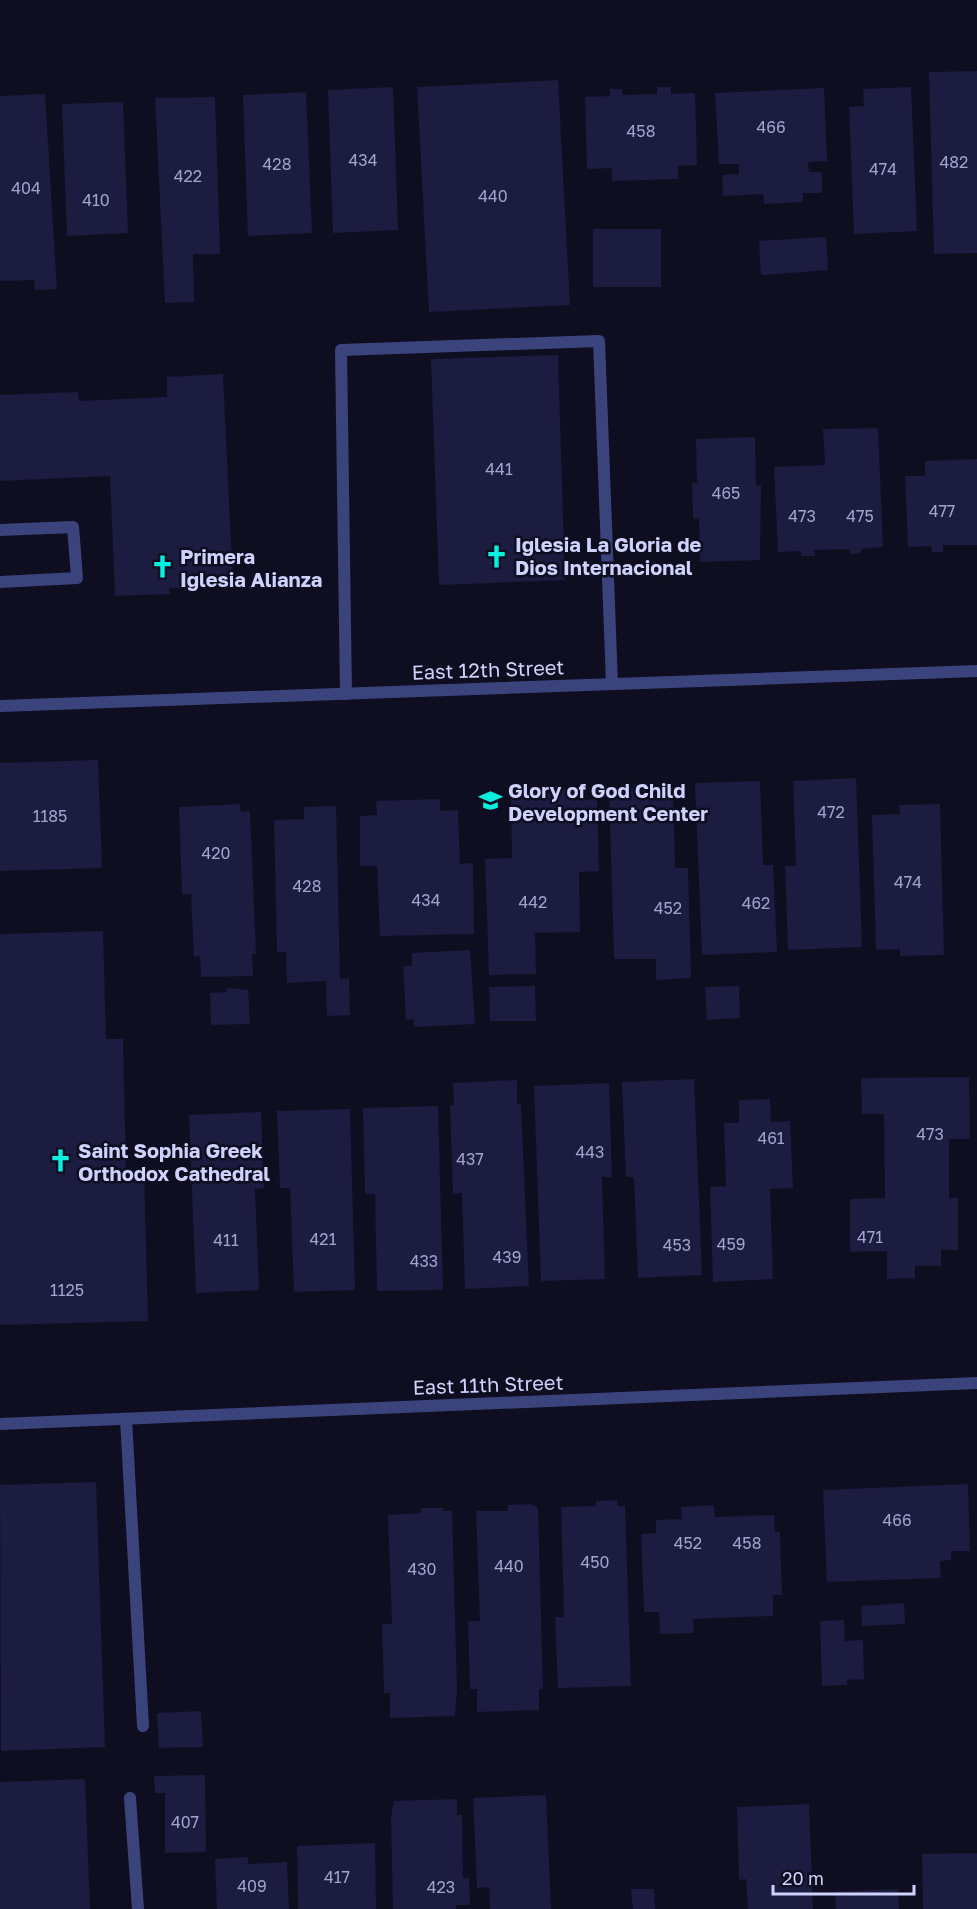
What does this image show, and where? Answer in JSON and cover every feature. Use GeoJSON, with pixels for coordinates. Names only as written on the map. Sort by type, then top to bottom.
{"type":"FeatureCollection","features":[{"type":"Feature","properties":{"kind":"street"},"geometry":{"type":"LineString","coordinates":[[346,694],[340,350],[599,341],[612,684]]}},
{"type":"Feature","properties":{"kind":"street"},"geometry":{"type":"LineString","coordinates":[[0,530],[73,527],[77,578],[0,582]]}},
{"type":"Feature","properties":{"kind":"street","name":"East 12th Street"},"geometry":{"type":"LineString","coordinates":[[0,706],[977,671]]}},
{"type":"Feature","properties":{"kind":"street","name":"East 11th Street"},"geometry":{"type":"LineString","coordinates":[[0,1424],[977,1383]]}},
{"type":"Feature","properties":{"kind":"street"},"geometry":{"type":"LineString","coordinates":[[126,1419],[142,1726]]}},
{"type":"Feature","properties":{"kind":"street"},"geometry":{"type":"LineString","coordinates":[[130,1798],[138,1909]]}},
{"type":"Feature","properties":{"kind":"building"},"geometry":{"type":"Polygon","coordinates":[[[977,71],[977,253],[934,254],[929,72],[977,71]]]}},
{"type":"Feature","properties":{"kind":"building"},"geometry":{"type":"Polygon","coordinates":[[[558,80],[570,305],[429,312],[417,87],[558,80]]]}},
{"type":"Feature","properties":{"kind":"building"},"geometry":{"type":"Polygon","coordinates":[[[393,87],[398,230],[333,233],[328,90],[393,87]]]}},
{"type":"Feature","properties":{"kind":"building"},"geometry":{"type":"Polygon","coordinates":[[[657,87],[671,87],[671,94],[695,93],[697,165],[678,166],[678,179],[612,181],[612,168],[587,169],[585,97],[610,96],[610,89],[622,89],[623,95],[657,94],[657,87]]]}},
{"type":"Feature","properties":{"kind":"building"},"geometry":{"type":"Polygon","coordinates":[[[911,87],[917,231],[854,234],[849,107],[864,106],[863,89],[911,87]]]}},
{"type":"Feature","properties":{"kind":"building"},"geometry":{"type":"Polygon","coordinates":[[[824,88],[827,161],[808,162],[809,172],[822,172],[822,193],[803,193],[803,202],[764,204],[763,194],[723,196],[722,175],[739,174],[739,164],[719,164],[715,93],[824,88]]]}},
{"type":"Feature","properties":{"kind":"building"},"geometry":{"type":"Polygon","coordinates":[[[306,92],[312,233],[248,236],[243,95],[306,92]]]}},
{"type":"Feature","properties":{"kind":"building"},"geometry":{"type":"Polygon","coordinates":[[[45,94],[57,289],[35,290],[34,280],[0,281],[0,96],[45,94]]]}},
{"type":"Feature","properties":{"kind":"building"},"geometry":{"type":"Polygon","coordinates":[[[215,97],[220,254],[193,254],[194,302],[165,303],[155,98],[215,97]]]}},
{"type":"Feature","properties":{"kind":"building"},"geometry":{"type":"Polygon","coordinates":[[[123,102],[128,233],[67,236],[62,104],[123,102]]]}},
{"type":"Feature","properties":{"kind":"building"},"geometry":{"type":"Polygon","coordinates":[[[593,229],[661,229],[661,287],[593,287],[593,229]]]}},
{"type":"Feature","properties":{"kind":"building"},"geometry":{"type":"Polygon","coordinates":[[[826,237],[828,270],[761,275],[759,241],[826,237]]]}},
{"type":"Feature","properties":{"kind":"building"},"geometry":{"type":"Polygon","coordinates":[[[558,355],[565,580],[439,585],[431,359],[558,355]]]}},
{"type":"Feature","properties":{"kind":"building"},"geometry":{"type":"Polygon","coordinates":[[[223,374],[233,585],[169,588],[170,594],[115,596],[110,476],[0,481],[0,395],[78,392],[79,401],[167,397],[167,377],[223,374]]]}},
{"type":"Feature","properties":{"kind":"building"},"geometry":{"type":"Polygon","coordinates":[[[878,428],[883,547],[861,549],[861,553],[850,554],[850,549],[814,550],[815,556],[801,556],[801,551],[778,552],[774,467],[825,465],[823,429],[878,428]]]}},
{"type":"Feature","properties":{"kind":"building"},"geometry":{"type":"Polygon","coordinates":[[[755,437],[756,486],[761,485],[760,560],[700,562],[699,518],[693,518],[692,483],[697,483],[696,439],[755,437]]]}},
{"type":"Feature","properties":{"kind":"building"},"geometry":{"type":"Polygon","coordinates":[[[977,459],[977,545],[943,545],[943,552],[932,552],[931,546],[908,547],[905,476],[925,476],[925,461],[977,459]]]}},
{"type":"Feature","properties":{"kind":"building"},"geometry":{"type":"Polygon","coordinates":[[[98,760],[102,868],[0,871],[0,763],[98,760]]]}},
{"type":"Feature","properties":{"kind":"building"},"geometry":{"type":"Polygon","coordinates":[[[856,778],[862,947],[788,950],[785,866],[796,866],[793,781],[856,778]]]}},
{"type":"Feature","properties":{"kind":"building"},"geometry":{"type":"Polygon","coordinates":[[[760,781],[763,865],[773,865],[777,952],[702,955],[695,783],[760,781]]]}},
{"type":"Feature","properties":{"kind":"building"},"geometry":{"type":"Polygon","coordinates":[[[673,786],[675,868],[688,868],[691,978],[656,980],[656,959],[614,959],[609,788],[673,786]]]}},
{"type":"Feature","properties":{"kind":"building"},"geometry":{"type":"Polygon","coordinates":[[[575,788],[576,800],[597,799],[599,871],[579,872],[580,932],[535,933],[536,974],[489,975],[485,859],[512,858],[511,790],[575,788]]]}},
{"type":"Feature","properties":{"kind":"building"},"geometry":{"type":"Polygon","coordinates":[[[440,799],[440,811],[458,810],[460,864],[473,863],[474,934],[380,936],[377,866],[360,866],[360,816],[377,815],[376,801],[440,799]]]}},
{"type":"Feature","properties":{"kind":"building"},"geometry":{"type":"Polygon","coordinates":[[[240,804],[241,812],[250,811],[256,954],[252,954],[253,976],[201,977],[200,956],[194,957],[191,894],[182,895],[179,807],[240,804]]]}},
{"type":"Feature","properties":{"kind":"building"},"geometry":{"type":"Polygon","coordinates":[[[940,804],[944,955],[900,956],[900,949],[876,950],[872,815],[900,814],[899,805],[940,804]]]}},
{"type":"Feature","properties":{"kind":"building"},"geometry":{"type":"Polygon","coordinates":[[[336,806],[340,979],[349,978],[350,1015],[327,1016],[326,981],[287,983],[286,952],[277,952],[274,820],[304,819],[304,807],[336,806]]]}},
{"type":"Feature","properties":{"kind":"building"},"geometry":{"type":"Polygon","coordinates":[[[103,931],[106,1039],[123,1039],[126,1171],[144,1170],[148,1321],[0,1325],[0,934],[103,931]]]}},
{"type":"Feature","properties":{"kind":"building"},"geometry":{"type":"Polygon","coordinates":[[[470,950],[475,1024],[414,1027],[413,1019],[406,1020],[403,966],[412,966],[412,953],[470,950]]]}},
{"type":"Feature","properties":{"kind":"building"},"geometry":{"type":"Polygon","coordinates":[[[535,986],[536,1021],[490,1021],[489,987],[535,986]]]}},
{"type":"Feature","properties":{"kind":"building"},"geometry":{"type":"Polygon","coordinates":[[[739,986],[740,1018],[707,1020],[705,987],[739,986]]]}},
{"type":"Feature","properties":{"kind":"building"},"geometry":{"type":"Polygon","coordinates":[[[227,988],[248,990],[250,1024],[211,1025],[210,993],[227,992],[227,988]]]}},
{"type":"Feature","properties":{"kind":"building"},"geometry":{"type":"Polygon","coordinates":[[[969,1077],[970,1139],[949,1139],[949,1198],[958,1198],[958,1250],[941,1250],[941,1266],[915,1266],[915,1278],[887,1279],[887,1251],[850,1252],[850,1199],[885,1198],[884,1114],[862,1114],[861,1078],[969,1077]]]}},
{"type":"Feature","properties":{"kind":"building"},"geometry":{"type":"Polygon","coordinates":[[[694,1079],[702,1275],[638,1278],[634,1177],[626,1177],[622,1082],[694,1079]]]}},
{"type":"Feature","properties":{"kind":"building"},"geometry":{"type":"Polygon","coordinates":[[[517,1080],[517,1104],[521,1104],[529,1286],[465,1289],[462,1193],[453,1194],[450,1105],[454,1105],[453,1083],[517,1080]]]}},
{"type":"Feature","properties":{"kind":"building"},"geometry":{"type":"Polygon","coordinates":[[[609,1083],[612,1177],[602,1177],[605,1279],[541,1281],[534,1086],[609,1083]]]}},
{"type":"Feature","properties":{"kind":"building"},"geometry":{"type":"Polygon","coordinates":[[[770,1099],[771,1122],[790,1121],[793,1188],[770,1189],[773,1279],[713,1282],[710,1187],[726,1186],[724,1123],[739,1123],[739,1100],[770,1099]]]}},
{"type":"Feature","properties":{"kind":"building"},"geometry":{"type":"Polygon","coordinates":[[[438,1106],[443,1290],[377,1291],[375,1194],[365,1194],[363,1108],[438,1106]]]}},
{"type":"Feature","properties":{"kind":"building"},"geometry":{"type":"Polygon","coordinates":[[[350,1109],[355,1290],[294,1292],[290,1188],[280,1188],[277,1111],[350,1109]]]}},
{"type":"Feature","properties":{"kind":"building"},"geometry":{"type":"Polygon","coordinates":[[[261,1112],[264,1188],[255,1189],[259,1290],[196,1293],[189,1115],[261,1112]]]}},
{"type":"Feature","properties":{"kind":"building"},"geometry":{"type":"Polygon","coordinates":[[[96,1482],[105,1747],[1,1751],[0,1485],[96,1482]]]}},
{"type":"Feature","properties":{"kind":"building"},"geometry":{"type":"Polygon","coordinates":[[[968,1484],[970,1551],[951,1551],[951,1560],[940,1561],[941,1578],[827,1582],[823,1490],[968,1484]]]}},
{"type":"Feature","properties":{"kind":"building"},"geometry":{"type":"Polygon","coordinates":[[[617,1500],[617,1506],[625,1506],[631,1686],[558,1688],[555,1617],[564,1617],[561,1507],[596,1506],[596,1501],[617,1500]]]}},
{"type":"Feature","properties":{"kind":"building"},"geometry":{"type":"Polygon","coordinates":[[[531,1504],[538,1508],[543,1689],[539,1689],[539,1710],[477,1712],[477,1689],[470,1689],[468,1621],[480,1621],[476,1511],[508,1511],[508,1505],[531,1504]]]}},
{"type":"Feature","properties":{"kind":"building"},"geometry":{"type":"Polygon","coordinates":[[[714,1505],[715,1517],[774,1515],[775,1532],[780,1532],[782,1595],[773,1595],[773,1616],[693,1619],[694,1633],[660,1634],[659,1612],[644,1612],[641,1534],[656,1533],[656,1520],[682,1519],[681,1507],[714,1505]]]}},
{"type":"Feature","properties":{"kind":"building"},"geometry":{"type":"Polygon","coordinates":[[[421,1508],[443,1508],[443,1511],[452,1511],[457,1690],[455,1716],[390,1718],[390,1693],[384,1693],[382,1624],[392,1624],[388,1515],[421,1513],[421,1508]]]}},
{"type":"Feature","properties":{"kind":"building"},"geometry":{"type":"Polygon","coordinates":[[[904,1603],[905,1624],[862,1626],[861,1606],[904,1603]]]}},
{"type":"Feature","properties":{"kind":"building"},"geometry":{"type":"Polygon","coordinates":[[[844,1620],[845,1641],[863,1640],[864,1679],[847,1680],[847,1685],[822,1686],[820,1621],[844,1620]]]}},
{"type":"Feature","properties":{"kind":"building"},"geometry":{"type":"Polygon","coordinates":[[[201,1711],[203,1747],[159,1748],[157,1713],[201,1711]]]}},
{"type":"Feature","properties":{"kind":"building"},"geometry":{"type":"Polygon","coordinates":[[[205,1775],[206,1852],[165,1853],[165,1793],[155,1793],[154,1776],[205,1775]]]}},
{"type":"Feature","properties":{"kind":"building"},"geometry":{"type":"Polygon","coordinates":[[[85,1779],[90,1909],[0,1909],[0,1782],[85,1779]]]}},
{"type":"Feature","properties":{"kind":"building"},"geometry":{"type":"Polygon","coordinates":[[[546,1795],[551,1909],[490,1909],[489,1887],[477,1888],[473,1798],[546,1795]]]}},
{"type":"Feature","properties":{"kind":"building"},"geometry":{"type":"Polygon","coordinates":[[[457,1799],[457,1815],[462,1815],[463,1878],[469,1878],[470,1905],[456,1905],[456,1909],[393,1909],[391,1817],[394,1801],[457,1799]]]}},
{"type":"Feature","properties":{"kind":"building"},"geometry":{"type":"Polygon","coordinates":[[[809,1804],[813,1909],[748,1909],[746,1879],[739,1880],[737,1807],[809,1804]]]}},
{"type":"Feature","properties":{"kind":"building"},"geometry":{"type":"Polygon","coordinates":[[[375,1843],[376,1909],[298,1909],[297,1846],[375,1843]]]}},
{"type":"Feature","properties":{"kind":"building"},"geometry":{"type":"Polygon","coordinates":[[[977,1853],[977,1909],[923,1909],[922,1854],[977,1853]]]}},
{"type":"Feature","properties":{"kind":"building"},"geometry":{"type":"Polygon","coordinates":[[[248,1857],[248,1864],[287,1862],[289,1909],[217,1909],[215,1859],[248,1857]]]}},
{"type":"Feature","properties":{"kind":"building"},"geometry":{"type":"Polygon","coordinates":[[[631,1889],[654,1889],[655,1909],[633,1909],[631,1889]]]}},
{"type":"Feature","properties":{"kind":"building"},"geometry":{"type":"Polygon","coordinates":[[[898,1889],[899,1909],[836,1909],[835,1892],[898,1889]]]}},
{"type":"Feature","properties":{"kind":"place","name":"Iglesia La Gloria de Dios Internacional"},"geometry":{"type":"Point","coordinates":[497,556]}},
{"type":"Feature","properties":{"kind":"place","name":"Primera Iglesia Alianza"},"geometry":{"type":"Point","coordinates":[162,567]}},
{"type":"Feature","properties":{"kind":"place","name":"Glory of God Child Development Center"},"geometry":{"type":"Point","coordinates":[490,801]}},
{"type":"Feature","properties":{"kind":"place","name":"Saint Sophia Greek Orthodox Cathedral"},"geometry":{"type":"Point","coordinates":[60,1161]}}]}
